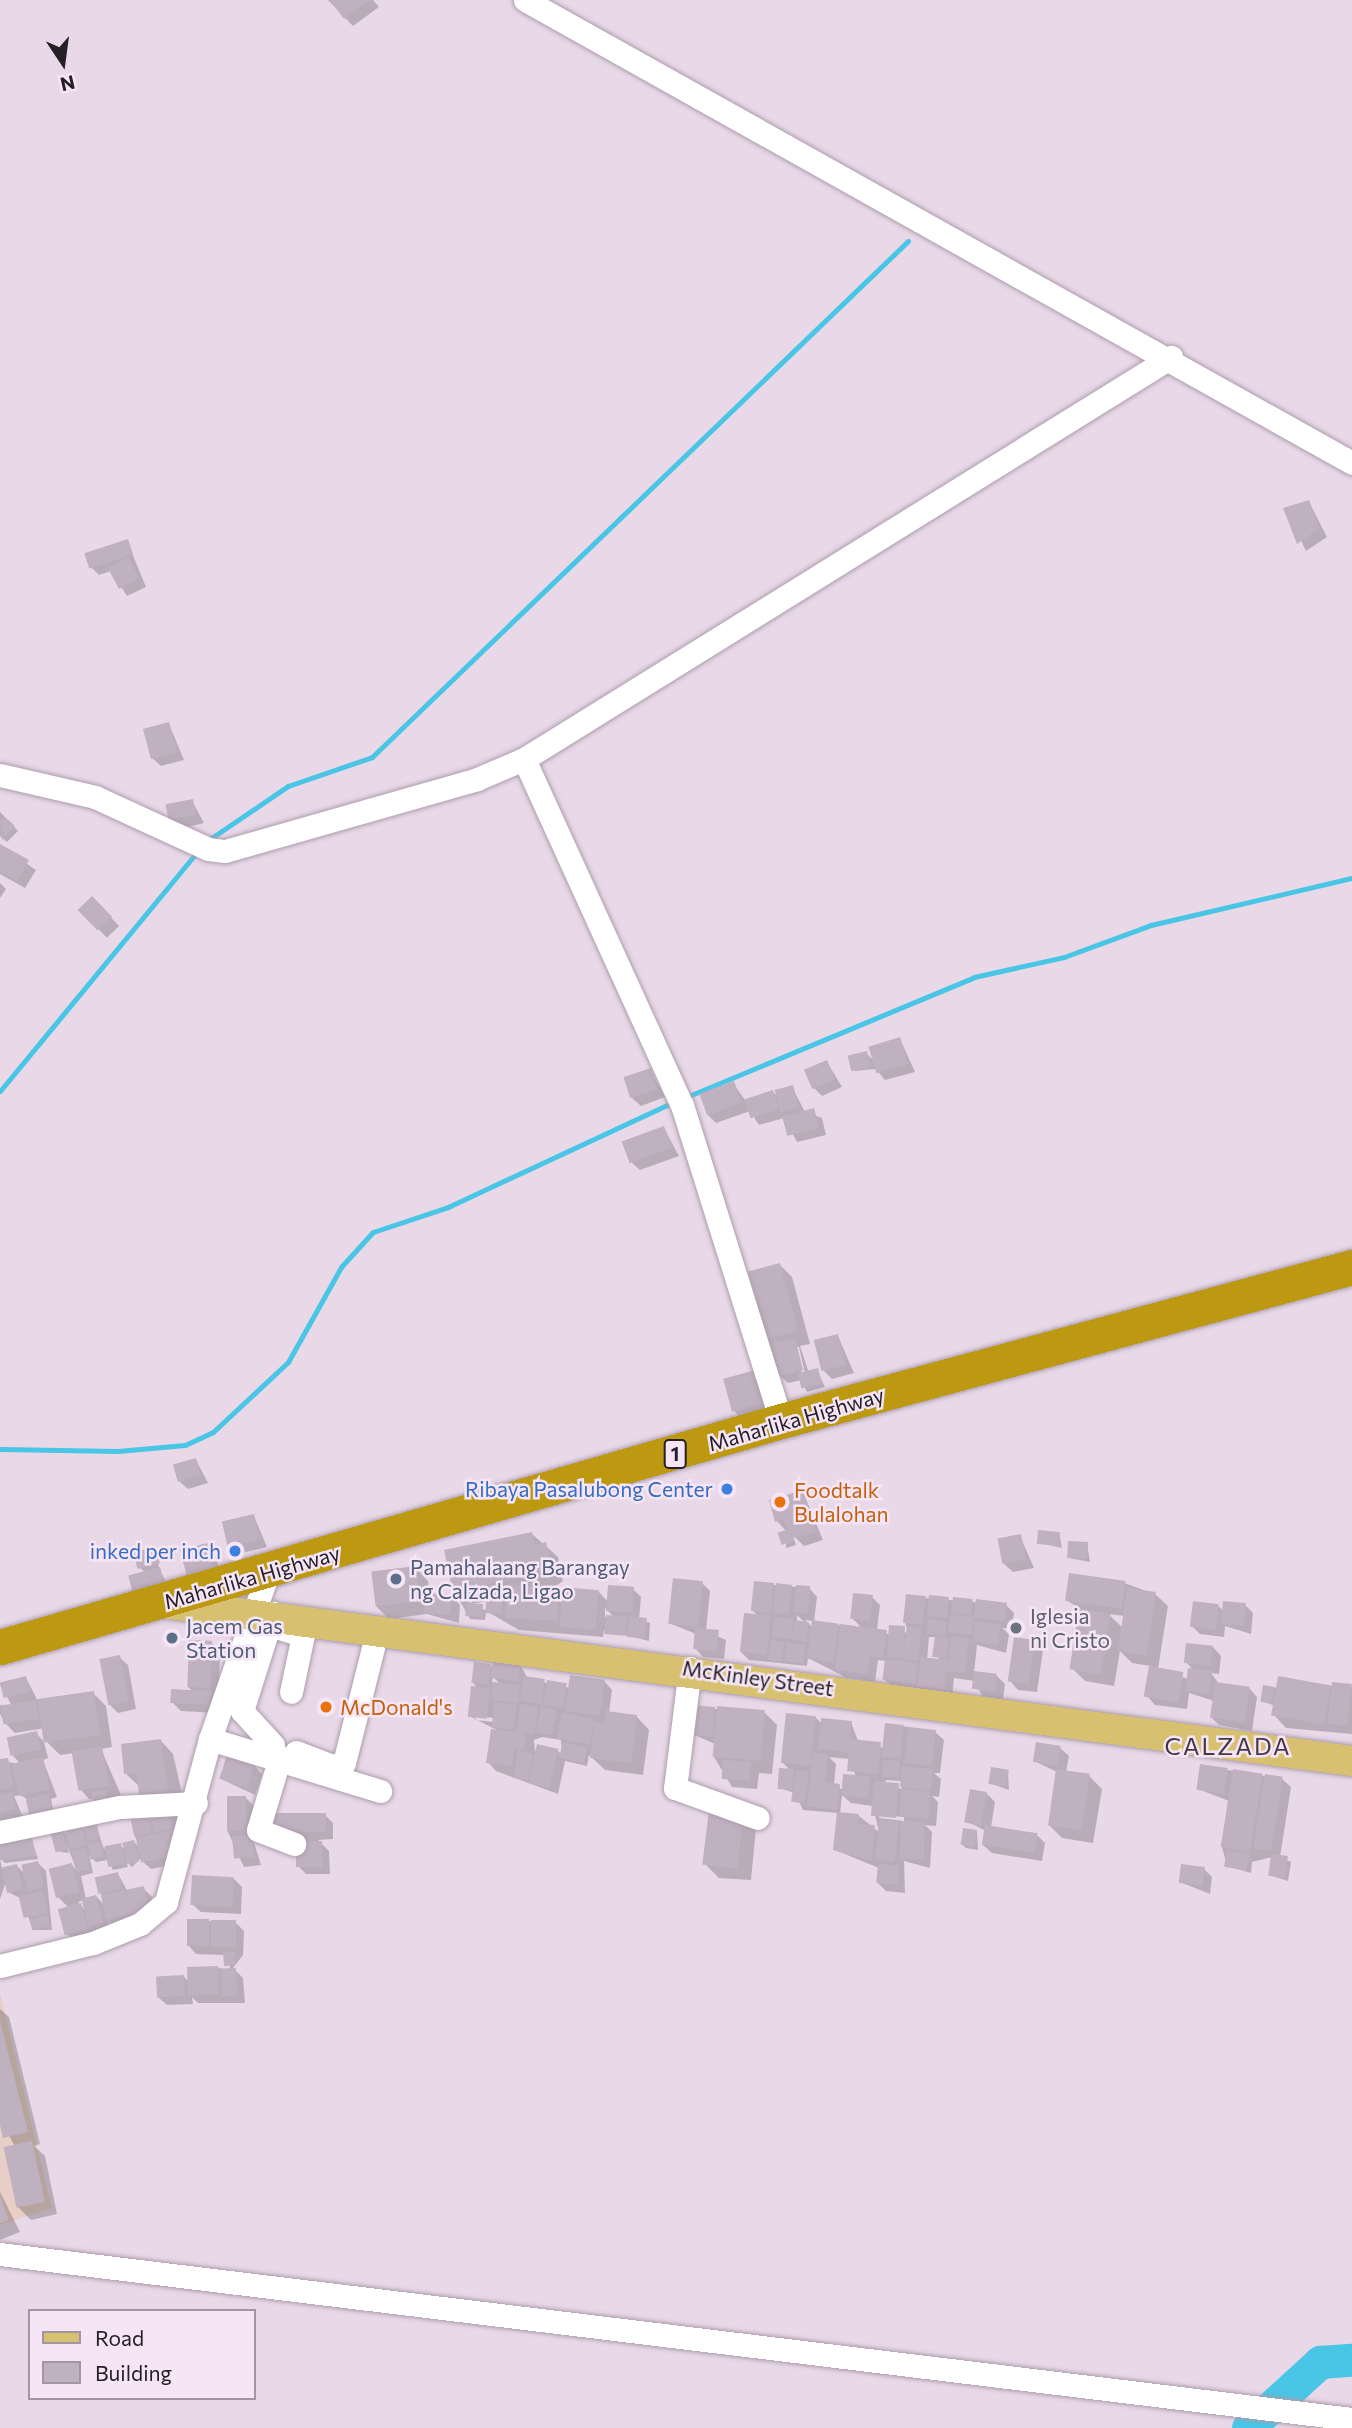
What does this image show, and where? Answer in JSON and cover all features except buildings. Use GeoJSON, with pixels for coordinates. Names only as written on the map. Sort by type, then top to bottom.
{"type":"FeatureCollection","features":[{"type":"Feature","properties":{"kind":"highway","name":"Maharlika Highway"},"geometry":{"type":"LineString","coordinates":[[0,1647],[163,1603],[781,1422],[1352,1267]]}},
{"type":"Feature","properties":{"kind":"main road","name":"McKinley Street"},"geometry":{"type":"LineString","coordinates":[[163,1603],[690,1668],[1352,1761]]}},
{"type":"Feature","properties":{"kind":"street"},"geometry":{"type":"LineString","coordinates":[[525,0],[1171,357],[1352,463]]}},
{"type":"Feature","properties":{"kind":"street"},"geometry":{"type":"LineString","coordinates":[[0,775],[95,797],[225,851],[477,779],[524,759],[1171,357]]}},
{"type":"Feature","properties":{"kind":"street"},"geometry":{"type":"LineString","coordinates":[[524,759],[682,1105],[781,1422]]}},
{"type":"Feature","properties":{"kind":"street"},"geometry":{"type":"LineString","coordinates":[[268,1572],[265,1617],[242,1711],[283,1751],[380,1791]]}},
{"type":"Feature","properties":{"kind":"street"},"geometry":{"type":"LineString","coordinates":[[265,1617],[303,1635],[291,1692]]}},
{"type":"Feature","properties":{"kind":"street"},"geometry":{"type":"LineString","coordinates":[[0,1966],[93,1943],[154,1916],[166,1902],[196,1803],[210,1739],[265,1617]]}},
{"type":"Feature","properties":{"kind":"street"},"geometry":{"type":"LineString","coordinates":[[210,1739],[344,1763],[378,1628]]}},
{"type":"Feature","properties":{"kind":"street"},"geometry":{"type":"LineString","coordinates":[[690,1668],[675,1788],[758,1818]]}},
{"type":"Feature","properties":{"kind":"street"},"geometry":{"type":"LineString","coordinates":[[283,1751],[258,1830],[293,1844]]}},
{"type":"Feature","properties":{"kind":"street"},"geometry":{"type":"LineString","coordinates":[[0,1832],[120,1807],[196,1803]]}},
{"type":"Feature","properties":{"kind":"street"},"geometry":{"type":"LineString","coordinates":[[0,2254],[1345,2419]]}},
{"type":"Feature","properties":{"kind":"shaded area"},"geometry":{"type":"Polygon","coordinates":[[[0,1993],[52,2208],[0,2225],[0,1993]]]}},
{"type":"Feature","properties":{"kind":"waterway"},"geometry":{"type":"LineString","coordinates":[[207,841],[288,786],[372,757],[908,241]]}},
{"type":"Feature","properties":{"kind":"waterway"},"geometry":{"type":"LineString","coordinates":[[0,1091],[198,851]]}},
{"type":"Feature","properties":{"kind":"waterway"},"geometry":{"type":"LineString","coordinates":[[684,1098],[974,977],[1064,957],[1151,925],[1352,878]]}},
{"type":"Feature","properties":{"kind":"waterway"},"geometry":{"type":"LineString","coordinates":[[0,1449],[118,1451],[185,1445],[213,1432],[288,1362],[341,1267],[373,1232],[448,1207],[675,1101]]}},
{"type":"Feature","properties":{"kind":"waterway"},"geometry":{"type":"LineString","coordinates":[[1248,2428],[1320,2362],[1352,2360]]}},
{"type":"Feature","properties":{"kind":"place","name":"Ribaya Pasalubong Center"},"geometry":{"type":"Point","coordinates":[727,1489]}},
{"type":"Feature","properties":{"kind":"place","name":"Foodtalk Bulalohan"},"geometry":{"type":"Point","coordinates":[780,1502]}},
{"type":"Feature","properties":{"kind":"place","name":"inked per inch"},"geometry":{"type":"Point","coordinates":[235,1551]}},
{"type":"Feature","properties":{"kind":"place","name":"Pamahalaang Barangay ng Calzada, Ligao"},"geometry":{"type":"Point","coordinates":[396,1579]}},
{"type":"Feature","properties":{"kind":"place","name":"Iglesia ni Cristo"},"geometry":{"type":"Point","coordinates":[1016,1628]}},
{"type":"Feature","properties":{"kind":"place","name":"Jacem Gas Station"},"geometry":{"type":"Point","coordinates":[172,1638]}},
{"type":"Feature","properties":{"kind":"place","name":"McDonald's"},"geometry":{"type":"Point","coordinates":[326,1707]}},
{"type":"Feature","properties":{"kind":"district","name":"CALZADA"},"geometry":{"type":"Point","coordinates":[1228,1746]}}]}
